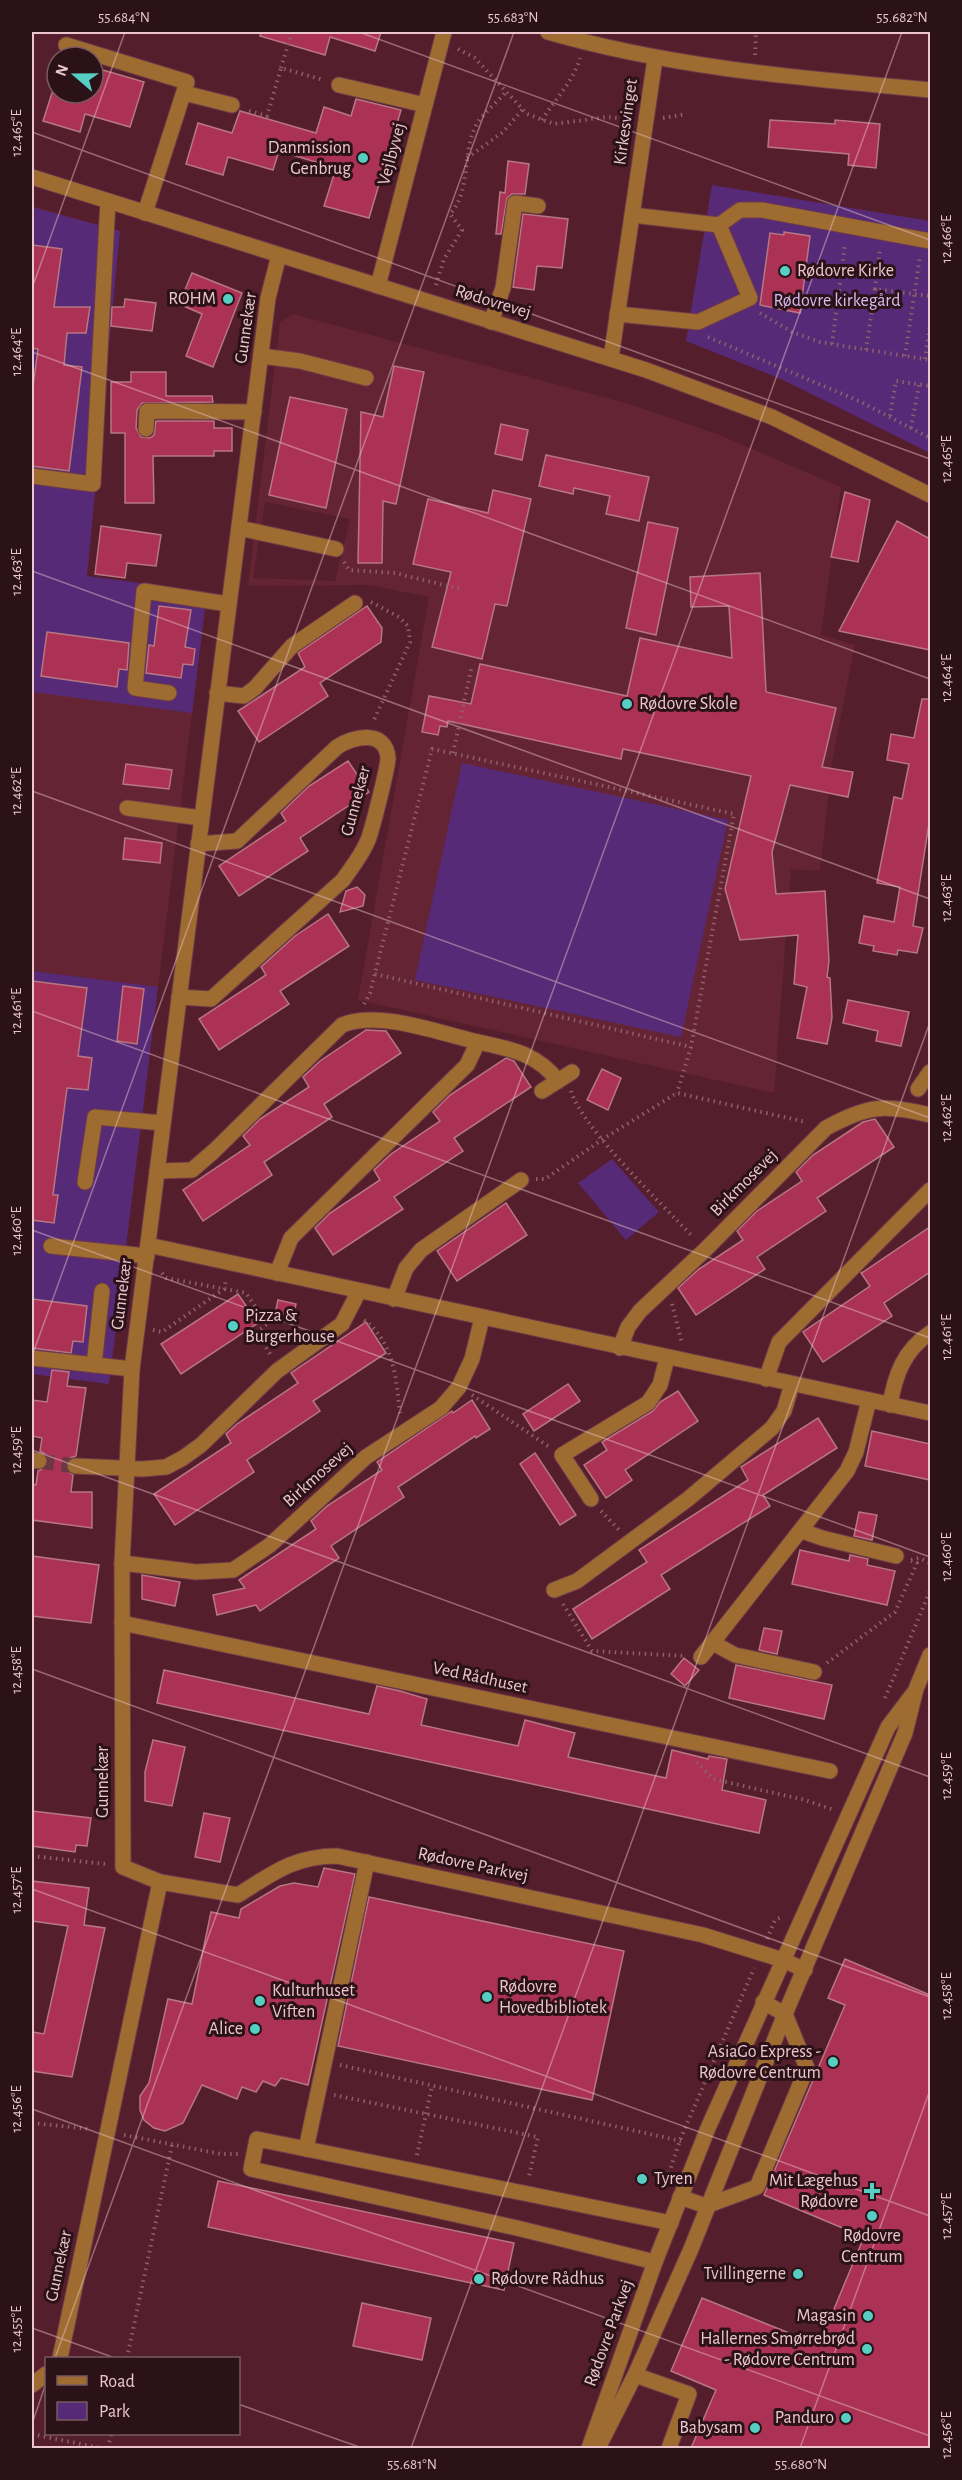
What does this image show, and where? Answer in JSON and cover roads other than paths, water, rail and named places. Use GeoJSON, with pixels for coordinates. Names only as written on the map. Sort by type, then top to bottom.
{"type":"FeatureCollection","features":[{"type":"Feature","properties":{"kind":"street"},"geometry":{"type":"LineString","coordinates":[[548,32],[586,37],[655,59]]}},
{"type":"Feature","properties":{"kind":"street","name":"Vejlbyvej"},"geometry":{"type":"LineString","coordinates":[[378,286],[443,36]]}},
{"type":"Feature","properties":{"kind":"street"},"geometry":{"type":"LineString","coordinates":[[105,57],[187,82],[146,213]]}},
{"type":"Feature","properties":{"kind":"street","name":"Kirkesvinget"},"geometry":{"type":"LineString","coordinates":[[611,358],[655,59],[745,73],[930,90]]}},
{"type":"Feature","properties":{"kind":"street"},"geometry":{"type":"LineString","coordinates":[[339,84],[425,105]]}},
{"type":"Feature","properties":{"kind":"street"},"geometry":{"type":"LineString","coordinates":[[184,93],[232,105]]}},
{"type":"Feature","properties":{"kind":"street","name":"Rødovrevej"},"geometry":{"type":"LineString","coordinates":[[32,177],[429,303],[611,358],[772,417],[930,495]]}},
{"type":"Feature","properties":{"kind":"street"},"geometry":{"type":"LineString","coordinates":[[32,476],[93,484],[108,201]]}},
{"type":"Feature","properties":{"kind":"street"},"geometry":{"type":"LineString","coordinates":[[491,322],[503,288],[515,203],[538,206]]}},
{"type":"Feature","properties":{"kind":"street"},"geometry":{"type":"LineString","coordinates":[[632,214],[719,225],[740,210],[762,210],[926,240]]}},
{"type":"Feature","properties":{"kind":"street"},"geometry":{"type":"LineString","coordinates":[[617,314],[698,322],[750,298],[719,225]]}},
{"type":"Feature","properties":{"kind":"street","name":"Gunnekær"},"geometry":{"type":"LineString","coordinates":[[60,2357],[160,1882],[123,1867],[122,1563],[132,1369],[268,298],[279,255]]}},
{"type":"Feature","properties":{"kind":"street"},"geometry":{"type":"LineString","coordinates":[[261,356],[300,361],[366,378]]}},
{"type":"Feature","properties":{"kind":"street"},"geometry":{"type":"LineString","coordinates":[[146,429],[147,411],[254,412]]}},
{"type":"Feature","properties":{"kind":"street"},"geometry":{"type":"LineString","coordinates":[[238,528],[336,549]]}},
{"type":"Feature","properties":{"kind":"street"},"geometry":{"type":"LineString","coordinates":[[170,693],[135,688],[144,591],[228,604]]}},
{"type":"Feature","properties":{"kind":"street"},"geometry":{"type":"LineString","coordinates":[[217,693],[244,696],[255,688],[292,646],[355,603]]}},
{"type":"Feature","properties":{"kind":"street","name":"Gunnekær"},"geometry":{"type":"LineString","coordinates":[[179,997],[211,999],[343,880],[359,858],[368,840],[388,758],[381,743],[367,736],[351,738],[337,747],[237,841],[198,844]]}},
{"type":"Feature","properties":{"kind":"street"},"geometry":{"type":"LineString","coordinates":[[127,808],[201,818]]}},
{"type":"Feature","properties":{"kind":"street"},"geometry":{"type":"LineString","coordinates":[[157,1171],[192,1170],[342,1025],[356,1019],[376,1018],[534,1057],[566,1076],[542,1091]]}},
{"type":"Feature","properties":{"kind":"street"},"geometry":{"type":"LineString","coordinates":[[277,1273],[291,1238],[467,1065],[478,1042]]}},
{"type":"Feature","properties":{"kind":"street"},"geometry":{"type":"LineString","coordinates":[[918,1089],[930,1072]]}},
{"type":"Feature","properties":{"kind":"street","name":"Birkmosevej"},"geometry":{"type":"LineString","coordinates":[[620,1348],[628,1327],[826,1128],[848,1116],[878,1106],[930,1115]]}},
{"type":"Feature","properties":{"kind":"street"},"geometry":{"type":"LineString","coordinates":[[85,1182],[95,1117],[163,1123]]}},
{"type":"Feature","properties":{"kind":"street"},"geometry":{"type":"LineString","coordinates":[[394,1299],[406,1268],[421,1250],[521,1180]]}},
{"type":"Feature","properties":{"kind":"street"},"geometry":{"type":"LineString","coordinates":[[766,1379],[779,1342],[930,1190]]}},
{"type":"Feature","properties":{"kind":"street"},"geometry":{"type":"LineString","coordinates":[[51,1246],[148,1250],[277,1273],[930,1413]]}},
{"type":"Feature","properties":{"kind":"street"},"geometry":{"type":"LineString","coordinates":[[94,1365],[102,1291]]}},
{"type":"Feature","properties":{"kind":"street"},"geometry":{"type":"LineString","coordinates":[[75,1466],[126,1469],[166,1467],[183,1458],[201,1446],[277,1371],[342,1324],[351,1311],[359,1291]]}},
{"type":"Feature","properties":{"kind":"street","name":"Birkmosevej"},"geometry":{"type":"LineString","coordinates":[[122,1563],[196,1572],[233,1570],[270,1545],[366,1457],[441,1408],[459,1387],[472,1359],[482,1318]]}},
{"type":"Feature","properties":{"kind":"street"},"geometry":{"type":"LineString","coordinates":[[890,1405],[894,1379],[901,1364],[910,1351],[930,1333]]}},
{"type":"Feature","properties":{"kind":"street"},"geometry":{"type":"LineString","coordinates":[[32,1358],[132,1369]]}},
{"type":"Feature","properties":{"kind":"street"},"geometry":{"type":"LineString","coordinates":[[591,1499],[562,1455],[648,1403],[660,1385],[667,1358]]}},
{"type":"Feature","properties":{"kind":"street"},"geometry":{"type":"LineString","coordinates":[[554,1590],[577,1581],[688,1499],[772,1428],[784,1411],[792,1384]]}},
{"type":"Feature","properties":{"kind":"street"},"geometry":{"type":"LineString","coordinates":[[701,1657],[847,1471],[856,1452],[869,1400]]}},
{"type":"Feature","properties":{"kind":"street"},"geometry":{"type":"LineString","coordinates":[[802,1531],[822,1539],[896,1556]]}},
{"type":"Feature","properties":{"kind":"street","name":"Ved Rådhuset"},"geometry":{"type":"LineString","coordinates":[[122,1623],[830,1771]]}},
{"type":"Feature","properties":{"kind":"street"},"geometry":{"type":"LineString","coordinates":[[713,1643],[735,1655],[814,1672]]}},
{"type":"Feature","properties":{"kind":"street","name":"Rødovre Parkvej"},"geometry":{"type":"LineString","coordinates":[[598,2448],[635,2375],[691,2250],[706,2206],[785,2014],[923,1692],[930,1655]]}},
{"type":"Feature","properties":{"kind":"street","name":"Rødovre Parkvej"},"geometry":{"type":"LineString","coordinates":[[589,2448],[655,2262],[701,2145],[763,2002],[888,1727],[923,1692]]}},
{"type":"Feature","properties":{"kind":"street","name":"Rødovre Parkvej"},"geometry":{"type":"LineString","coordinates":[[160,1882],[238,1895],[286,1865],[314,1856],[337,1856],[703,1935],[783,1960],[805,1970]]}},
{"type":"Feature","properties":{"kind":"street"},"geometry":{"type":"LineString","coordinates":[[306,2149],[367,1862]]}},
{"type":"Feature","properties":{"kind":"street"},"geometry":{"type":"LineString","coordinates":[[681,2197],[706,2206],[757,2187],[807,2068],[785,2014],[763,2002]]}},
{"type":"Feature","properties":{"kind":"street"},"geometry":{"type":"LineString","coordinates":[[655,2262],[517,2228],[251,2169],[257,2139],[671,2223]]}},
{"type":"Feature","properties":{"kind":"street"},"geometry":{"type":"LineString","coordinates":[[32,2385],[45,2375]]}},
{"type":"Feature","properties":{"kind":"street"},"geometry":{"type":"LineString","coordinates":[[635,2375],[689,2394],[669,2448]]}},
{"type":"Feature","properties":{"kind":"tunnel"},"geometry":{"type":"LineString","coordinates":[[39,1461],[75,1466]]}},
{"type":"Feature","properties":{"kind":"place","name":"Danmission Genbrug"},"geometry":{"type":"Point","coordinates":[363,158]}},
{"type":"Feature","properties":{"kind":"place","name":"Rødovre Kirke"},"geometry":{"type":"Point","coordinates":[785,271]}},
{"type":"Feature","properties":{"kind":"place","name":"ROHM"},"geometry":{"type":"Point","coordinates":[228,299]}},
{"type":"Feature","properties":{"kind":"place","name":"Rødovre Skole"},"geometry":{"type":"Point","coordinates":[627,704]}},
{"type":"Feature","properties":{"kind":"place","name":"Pizza & Burgerhouse"},"geometry":{"type":"Point","coordinates":[233,1326]}},
{"type":"Feature","properties":{"kind":"place","name":"Rødovre Hovedbibliotek"},"geometry":{"type":"Point","coordinates":[487,1997]}},
{"type":"Feature","properties":{"kind":"place","name":"Kulturhuset Viften"},"geometry":{"type":"Point","coordinates":[260,2001]}},
{"type":"Feature","properties":{"kind":"place","name":"Alice"},"geometry":{"type":"Point","coordinates":[255,2029]}},
{"type":"Feature","properties":{"kind":"place","name":"AsiaGo Express - Rødovre Centrum"},"geometry":{"type":"Point","coordinates":[833,2062]}},
{"type":"Feature","properties":{"kind":"place","name":"Tyren"},"geometry":{"type":"Point","coordinates":[642,2179]}},
{"type":"Feature","properties":{"kind":"place","name":"Mit Lægehus Rødovre"},"geometry":{"type":"Point","coordinates":[872,2191]}},
{"type":"Feature","properties":{"kind":"place","name":"Rødovre Centrum"},"geometry":{"type":"Point","coordinates":[872,2216]}},
{"type":"Feature","properties":{"kind":"place","name":"Tvillingerne"},"geometry":{"type":"Point","coordinates":[798,2274]}},
{"type":"Feature","properties":{"kind":"place","name":"Rødovre Rådhus"},"geometry":{"type":"Point","coordinates":[479,2279]}},
{"type":"Feature","properties":{"kind":"place","name":"Magasin"},"geometry":{"type":"Point","coordinates":[868,2316]}},
{"type":"Feature","properties":{"kind":"place","name":"Hallernes Smørrebrød - Rødovre Centrum"},"geometry":{"type":"Point","coordinates":[867,2349]}},
{"type":"Feature","properties":{"kind":"place","name":"Panduro"},"geometry":{"type":"Point","coordinates":[846,2418]}},
{"type":"Feature","properties":{"kind":"place","name":"Babysam"},"geometry":{"type":"Point","coordinates":[755,2428]}},
{"type":"Feature","properties":{"kind":"park label","name":"Rødovre kirkegård"},"geometry":{"type":"Point","coordinates":[837,301]}}]}
